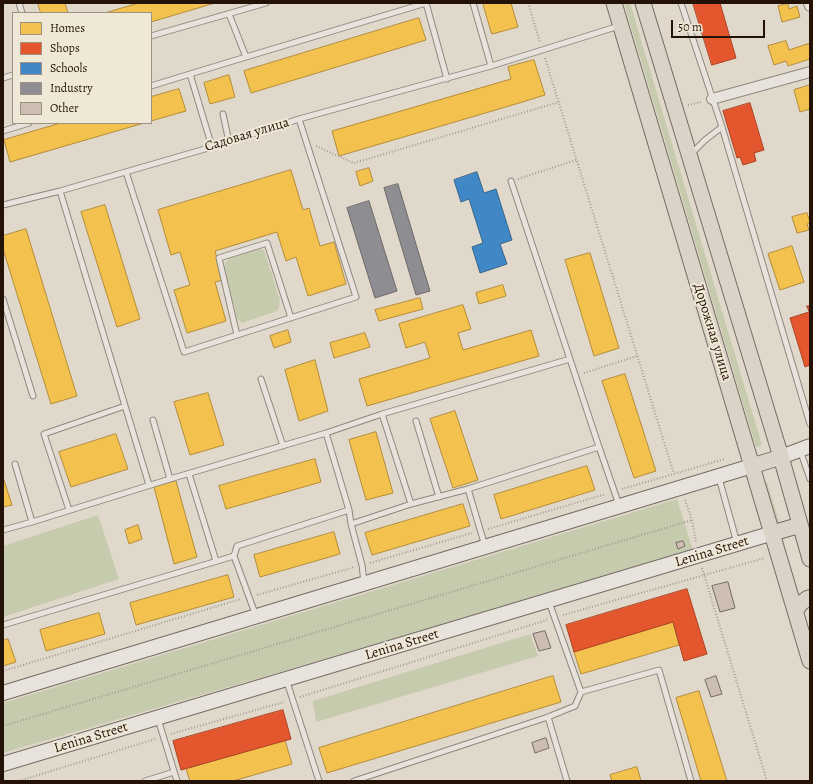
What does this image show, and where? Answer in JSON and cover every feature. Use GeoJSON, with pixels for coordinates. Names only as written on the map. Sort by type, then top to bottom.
{"type":"FeatureCollection","features":[{"type":"Feature","properties":{"kind":"main road","name":"Дорожная улица"},"geometry":{"type":"LineString","coordinates":[[614,3],[810,661]]}},
{"type":"Feature","properties":{"kind":"main road"},"geometry":{"type":"LineString","coordinates":[[643,3],[782,457],[810,558]]}},
{"type":"Feature","properties":{"kind":"main road"},"geometry":{"type":"LineString","coordinates":[[3,693],[782,457],[805,448]]}},
{"type":"Feature","properties":{"kind":"main road","name":"Lenina Street"},"geometry":{"type":"LineString","coordinates":[[3,764],[800,525]]}},
{"type":"Feature","properties":{"kind":"main road"},"geometry":{"type":"LineString","coordinates":[[796,611],[800,604],[810,598]]}},
{"type":"Feature","properties":{"kind":"street"},"geometry":{"type":"LineString","coordinates":[[712,99],[810,72]]}},
{"type":"Feature","properties":{"kind":"lane"},"geometry":{"type":"LineString","coordinates":[[152,36],[266,3]]}},
{"type":"Feature","properties":{"kind":"lane"},"geometry":{"type":"LineString","coordinates":[[152,86],[426,3],[447,79]]}},
{"type":"Feature","properties":{"kind":"lane"},"geometry":{"type":"LineString","coordinates":[[473,3],[491,66]]}},
{"type":"Feature","properties":{"kind":"lane"},"geometry":{"type":"LineString","coordinates":[[681,3],[722,127],[810,424]]}},
{"type":"Feature","properties":{"kind":"lane"},"geometry":{"type":"LineString","coordinates":[[229,14],[246,57]]}},
{"type":"Feature","properties":{"kind":"lane","name":"Садовая улица"},"geometry":{"type":"LineString","coordinates":[[3,205],[60,191],[229,142],[299,119],[447,79],[620,26]]}},
{"type":"Feature","properties":{"kind":"lane"},"geometry":{"type":"LineString","coordinates":[[190,74],[212,147]]}},
{"type":"Feature","properties":{"kind":"lane"},"geometry":{"type":"LineString","coordinates":[[223,114],[229,142]]}},
{"type":"Feature","properties":{"kind":"lane"},"geometry":{"type":"LineString","coordinates":[[126,172],[184,352],[356,297],[299,119]]}},
{"type":"Feature","properties":{"kind":"lane"},"geometry":{"type":"LineString","coordinates":[[3,131],[26,124]]}},
{"type":"Feature","properties":{"kind":"lane"},"geometry":{"type":"LineString","coordinates":[[689,155],[722,127]]}},
{"type":"Feature","properties":{"kind":"lane"},"geometry":{"type":"LineString","coordinates":[[511,182],[619,506]]}},
{"type":"Feature","properties":{"kind":"lane"},"geometry":{"type":"LineString","coordinates":[[60,191],[149,485]]}},
{"type":"Feature","properties":{"kind":"lane"},"geometry":{"type":"LineString","coordinates":[[236,335],[219,258],[267,243],[291,318]]}},
{"type":"Feature","properties":{"kind":"lane"},"geometry":{"type":"LineString","coordinates":[[3,299],[33,396]]}},
{"type":"Feature","properties":{"kind":"lane"},"geometry":{"type":"LineString","coordinates":[[3,530],[326,433],[382,414],[570,359]]}},
{"type":"Feature","properties":{"kind":"lane"},"geometry":{"type":"LineString","coordinates":[[261,379],[283,446]]}},
{"type":"Feature","properties":{"kind":"lane"},"geometry":{"type":"LineString","coordinates":[[69,510],[44,434],[125,406]]}},
{"type":"Feature","properties":{"kind":"lane"},"geometry":{"type":"LineString","coordinates":[[382,414],[411,504]]}},
{"type":"Feature","properties":{"kind":"lane"},"geometry":{"type":"LineString","coordinates":[[153,420],[170,479]]}},
{"type":"Feature","properties":{"kind":"lane"},"geometry":{"type":"LineString","coordinates":[[416,422],[439,497]]}},
{"type":"Feature","properties":{"kind":"lane"},"geometry":{"type":"LineString","coordinates":[[326,433],[349,510],[362,565],[364,584]]}},
{"type":"Feature","properties":{"kind":"lane"},"geometry":{"type":"LineString","coordinates":[[352,524],[411,504],[468,489],[599,447]]}},
{"type":"Feature","properties":{"kind":"lane"},"geometry":{"type":"LineString","coordinates":[[805,448],[810,480]]}},
{"type":"Feature","properties":{"kind":"lane"},"geometry":{"type":"LineString","coordinates":[[14,464],[32,522]]}},
{"type":"Feature","properties":{"kind":"lane"},"geometry":{"type":"LineString","coordinates":[[189,474],[216,560]]}},
{"type":"Feature","properties":{"kind":"lane"},"geometry":{"type":"LineString","coordinates":[[718,476],[737,544]]}},
{"type":"Feature","properties":{"kind":"lane"},"geometry":{"type":"LineString","coordinates":[[468,489],[485,547]]}},
{"type":"Feature","properties":{"kind":"lane"},"geometry":{"type":"LineString","coordinates":[[257,616],[234,556],[237,546],[349,510]]}},
{"type":"Feature","properties":{"kind":"lane"},"geometry":{"type":"LineString","coordinates":[[3,625],[216,560],[234,556]]}},
{"type":"Feature","properties":{"kind":"lane"},"geometry":{"type":"LineString","coordinates":[[354,781],[361,780],[548,717],[575,706],[581,692],[549,601]]}},
{"type":"Feature","properties":{"kind":"lane"},"geometry":{"type":"LineString","coordinates":[[581,692],[659,670],[691,781]]}},
{"type":"Feature","properties":{"kind":"lane"},"geometry":{"type":"LineString","coordinates":[[286,679],[319,781]]}},
{"type":"Feature","properties":{"kind":"lane"},"geometry":{"type":"LineString","coordinates":[[548,717],[567,781]]}},
{"type":"Feature","properties":{"kind":"lane"},"geometry":{"type":"LineString","coordinates":[[158,718],[177,781]]}},
{"type":"Feature","properties":{"kind":"lane"},"geometry":{"type":"LineString","coordinates":[[145,781],[174,772]]}},
{"type":"Feature","properties":{"kind":"path"},"geometry":{"type":"LineString","coordinates":[[528,3],[674,474]]}},
{"type":"Feature","properties":{"kind":"path"},"geometry":{"type":"LineString","coordinates":[[675,108],[712,99]]}},
{"type":"Feature","properties":{"kind":"path"},"geometry":{"type":"LineString","coordinates":[[306,141],[354,163],[559,102]]}},
{"type":"Feature","properties":{"kind":"path"},"geometry":{"type":"LineString","coordinates":[[511,182],[576,160]]}},
{"type":"Feature","properties":{"kind":"path"},"geometry":{"type":"LineString","coordinates":[[575,376],[638,356]]}},
{"type":"Feature","properties":{"kind":"path"},"geometry":{"type":"LineString","coordinates":[[3,671],[249,597],[726,459]]}},
{"type":"Feature","properties":{"kind":"path"},"geometry":{"type":"LineString","coordinates":[[682,487],[692,520],[698,556],[767,781]]}},
{"type":"Feature","properties":{"kind":"path"},"geometry":{"type":"LineString","coordinates":[[3,726],[692,520]]}},
{"type":"Feature","properties":{"kind":"path"},"geometry":{"type":"LineString","coordinates":[[19,781],[163,736],[293,699],[555,618],[704,574],[779,554]]}},
{"type":"Feature","properties":{"kind":"green space"},"geometry":{"type":"Polygon","coordinates":[[[624,3],[630,3],[762,445],[756,447],[624,3]]]}},
{"type":"Feature","properties":{"kind":"green space"},"geometry":{"type":"Polygon","coordinates":[[[259,249],[264,250],[280,300],[279,308],[277,311],[242,323],[237,318],[225,269],[225,263],[229,258],[259,249]]]}},
{"type":"Feature","properties":{"kind":"green space"},"geometry":{"type":"Polygon","coordinates":[[[767,482],[780,525],[775,527],[762,483],[767,482]]]}},
{"type":"Feature","properties":{"kind":"green space"},"geometry":{"type":"Polygon","coordinates":[[[677,499],[693,551],[3,753],[3,703],[677,499]]]}},
{"type":"Feature","properties":{"kind":"green space"},"geometry":{"type":"Polygon","coordinates":[[[98,515],[119,579],[3,617],[3,546],[98,515]]]}},
{"type":"Feature","properties":{"kind":"green space"},"geometry":{"type":"Polygon","coordinates":[[[530,634],[538,656],[316,722],[313,701],[530,634]]]}},
{"type":"Feature","properties":{"kind":"building: Homes"},"geometry":{"type":"Polygon","coordinates":[[[38,3],[65,3],[68,12],[41,12],[38,3]]]}},
{"type":"Feature","properties":{"kind":"building: Homes"},"geometry":{"type":"Polygon","coordinates":[[[139,3],[215,3],[152,22],[152,12],[108,12],[139,3]]]}},
{"type":"Feature","properties":{"kind":"building: Homes"},"geometry":{"type":"Polygon","coordinates":[[[483,3],[511,3],[518,27],[492,34],[483,3]]]}},
{"type":"Feature","properties":{"kind":"building: Homes"},"geometry":{"type":"Polygon","coordinates":[[[788,4],[789,9],[797,6],[800,17],[782,22],[778,6],[788,4]]]}},
{"type":"Feature","properties":{"kind":"building: Homes"},"geometry":{"type":"Polygon","coordinates":[[[419,18],[426,40],[251,93],[244,71],[419,18]]]}},
{"type":"Feature","properties":{"kind":"building: Homes"},"geometry":{"type":"Polygon","coordinates":[[[786,41],[789,50],[810,43],[810,59],[788,66],[786,61],[774,65],[768,46],[786,41]]]}},
{"type":"Feature","properties":{"kind":"building: Homes"},"geometry":{"type":"Polygon","coordinates":[[[534,60],[545,95],[339,156],[332,131],[511,79],[508,67],[534,60]]]}},
{"type":"Feature","properties":{"kind":"building: Homes"},"geometry":{"type":"Polygon","coordinates":[[[229,75],[235,97],[210,104],[204,83],[229,75]]]}},
{"type":"Feature","properties":{"kind":"building: Homes"},"geometry":{"type":"Polygon","coordinates":[[[810,85],[810,109],[800,112],[794,90],[810,85]]]}},
{"type":"Feature","properties":{"kind":"building: Homes"},"geometry":{"type":"Polygon","coordinates":[[[179,89],[186,111],[152,121],[152,97],[179,89]]]}},
{"type":"Feature","properties":{"kind":"building: Homes"},"geometry":{"type":"Polygon","coordinates":[[[58,124],[141,124],[10,162],[4,140],[58,124]]]}},
{"type":"Feature","properties":{"kind":"building: Homes"},"geometry":{"type":"Polygon","coordinates":[[[369,168],[373,181],[360,186],[356,172],[369,168]]]}},
{"type":"Feature","properties":{"kind":"building: Homes"},"geometry":{"type":"Polygon","coordinates":[[[291,170],[303,210],[309,208],[320,246],[334,242],[346,284],[308,296],[296,257],[286,261],[277,232],[215,251],[223,280],[215,282],[226,321],[187,333],[174,290],[190,285],[180,252],[171,255],[158,210],[291,170]]]}},
{"type":"Feature","properties":{"kind":"building: Homes"},"geometry":{"type":"Polygon","coordinates":[[[105,205],[140,319],[117,327],[81,212],[105,205]]]}},
{"type":"Feature","properties":{"kind":"building: Homes"},"geometry":{"type":"Polygon","coordinates":[[[807,213],[810,222],[807,224],[809,230],[797,233],[792,217],[807,213]]]}},
{"type":"Feature","properties":{"kind":"building: Homes"},"geometry":{"type":"Polygon","coordinates":[[[26,229],[77,396],[51,404],[3,249],[3,236],[26,229]]]}},
{"type":"Feature","properties":{"kind":"building: Homes"},"geometry":{"type":"Polygon","coordinates":[[[792,246],[804,282],[780,290],[768,254],[792,246]]]}},
{"type":"Feature","properties":{"kind":"building: Homes"},"geometry":{"type":"Polygon","coordinates":[[[590,253],[619,348],[594,356],[565,260],[590,253]]]}},
{"type":"Feature","properties":{"kind":"building: Homes"},"geometry":{"type":"Polygon","coordinates":[[[503,285],[506,296],[479,304],[476,293],[503,285]]]}},
{"type":"Feature","properties":{"kind":"building: Homes"},"geometry":{"type":"Polygon","coordinates":[[[420,298],[423,309],[379,321],[375,310],[420,298]]]}},
{"type":"Feature","properties":{"kind":"building: Homes"},"geometry":{"type":"Polygon","coordinates":[[[463,305],[471,329],[458,333],[463,350],[531,330],[539,356],[367,406],[359,379],[430,358],[425,342],[406,348],[399,324],[463,305]]]}},
{"type":"Feature","properties":{"kind":"building: Homes"},"geometry":{"type":"Polygon","coordinates":[[[288,330],[291,342],[274,348],[270,336],[288,330]]]}},
{"type":"Feature","properties":{"kind":"building: Homes"},"geometry":{"type":"Polygon","coordinates":[[[365,333],[370,347],[334,358],[330,343],[365,333]]]}},
{"type":"Feature","properties":{"kind":"building: Homes"},"geometry":{"type":"Polygon","coordinates":[[[315,360],[328,411],[299,421],[285,370],[315,360]]]}},
{"type":"Feature","properties":{"kind":"building: Homes"},"geometry":{"type":"Polygon","coordinates":[[[625,374],[656,471],[634,478],[602,381],[625,374]]]}},
{"type":"Feature","properties":{"kind":"building: Homes"},"geometry":{"type":"Polygon","coordinates":[[[208,393],[224,445],[190,455],[174,402],[208,393]]]}},
{"type":"Feature","properties":{"kind":"building: Homes"},"geometry":{"type":"Polygon","coordinates":[[[455,411],[478,480],[453,488],[430,419],[455,411]]]}},
{"type":"Feature","properties":{"kind":"building: Homes"},"geometry":{"type":"Polygon","coordinates":[[[376,432],[393,493],[366,500],[349,440],[376,432]]]}},
{"type":"Feature","properties":{"kind":"building: Homes"},"geometry":{"type":"Polygon","coordinates":[[[116,434],[128,469],[71,487],[59,452],[116,434]]]}},
{"type":"Feature","properties":{"kind":"building: Homes"},"geometry":{"type":"Polygon","coordinates":[[[315,459],[321,482],[226,509],[219,486],[315,459]]]}},
{"type":"Feature","properties":{"kind":"building: Homes"},"geometry":{"type":"Polygon","coordinates":[[[587,466],[595,490],[501,519],[494,495],[587,466]]]}},
{"type":"Feature","properties":{"kind":"building: Homes"},"geometry":{"type":"Polygon","coordinates":[[[3,477],[12,505],[3,507],[3,477]]]}},
{"type":"Feature","properties":{"kind":"building: Homes"},"geometry":{"type":"Polygon","coordinates":[[[176,481],[197,557],[174,564],[154,487],[176,481]]]}},
{"type":"Feature","properties":{"kind":"building: Homes"},"geometry":{"type":"Polygon","coordinates":[[[463,504],[470,526],[372,555],[365,533],[463,504]]]}},
{"type":"Feature","properties":{"kind":"building: Homes"},"geometry":{"type":"Polygon","coordinates":[[[138,525],[142,539],[129,544],[125,530],[138,525]]]}},
{"type":"Feature","properties":{"kind":"building: Homes"},"geometry":{"type":"Polygon","coordinates":[[[334,532],[340,554],[260,577],[254,555],[334,532]]]}},
{"type":"Feature","properties":{"kind":"building: Homes"},"geometry":{"type":"Polygon","coordinates":[[[228,575],[234,597],[136,625],[130,603],[228,575]]]}},
{"type":"Feature","properties":{"kind":"building: Homes"},"geometry":{"type":"Polygon","coordinates":[[[99,613],[105,634],[46,651],[40,630],[99,613]]]}},
{"type":"Feature","properties":{"kind":"building: Homes"},"geometry":{"type":"Polygon","coordinates":[[[673,622],[679,645],[581,674],[574,652],[673,622]]]}},
{"type":"Feature","properties":{"kind":"building: Homes"},"geometry":{"type":"Polygon","coordinates":[[[8,639],[16,662],[3,666],[3,641],[8,639]]]}},
{"type":"Feature","properties":{"kind":"building: Homes"},"geometry":{"type":"Polygon","coordinates":[[[553,676],[561,702],[327,773],[319,748],[553,676]]]}},
{"type":"Feature","properties":{"kind":"building: Homes"},"geometry":{"type":"Polygon","coordinates":[[[699,691],[727,781],[701,781],[676,698],[699,691]]]}},
{"type":"Feature","properties":{"kind":"building: Homes"},"geometry":{"type":"Polygon","coordinates":[[[285,740],[292,764],[233,781],[190,781],[186,769],[285,740]]]}},
{"type":"Feature","properties":{"kind":"building: Homes"},"geometry":{"type":"Polygon","coordinates":[[[637,767],[641,781],[612,781],[610,775],[637,767]]]}},
{"type":"Feature","properties":{"kind":"building: Shops"},"geometry":{"type":"Polygon","coordinates":[[[693,3],[720,3],[736,58],[712,65],[693,3]]]}},
{"type":"Feature","properties":{"kind":"building: Shops"},"geometry":{"type":"Polygon","coordinates":[[[750,103],[764,150],[754,153],[756,161],[743,165],[740,157],[737,158],[723,111],[750,103]]]}},
{"type":"Feature","properties":{"kind":"building: Shops"},"geometry":{"type":"Polygon","coordinates":[[[807,306],[810,306],[810,365],[805,367],[790,318],[809,312],[807,306]]]}},
{"type":"Feature","properties":{"kind":"building: Shops"},"geometry":{"type":"Polygon","coordinates":[[[687,589],[707,654],[684,661],[673,622],[574,652],[566,625],[687,589]]]}},
{"type":"Feature","properties":{"kind":"building: Shops"},"geometry":{"type":"Polygon","coordinates":[[[283,710],[291,739],[181,770],[173,741],[283,710]]]}},
{"type":"Feature","properties":{"kind":"building: Schools"},"geometry":{"type":"Polygon","coordinates":[[[477,172],[484,193],[496,189],[512,240],[500,244],[507,264],[480,273],[472,247],[483,243],[469,199],[461,202],[454,180],[477,172]]]}},
{"type":"Feature","properties":{"kind":"building: Industry"},"geometry":{"type":"Polygon","coordinates":[[[398,184],[430,291],[416,295],[384,188],[398,184]]]}},
{"type":"Feature","properties":{"kind":"building: Industry"},"geometry":{"type":"Polygon","coordinates":[[[369,201],[397,291],[375,298],[347,208],[369,201]]]}},
{"type":"Feature","properties":{"kind":"building: Other"},"geometry":{"type":"Polygon","coordinates":[[[683,541],[685,546],[678,549],[676,543],[683,541]]]}},
{"type":"Feature","properties":{"kind":"building: Other"},"geometry":{"type":"Polygon","coordinates":[[[728,582],[735,608],[720,612],[712,586],[728,582]]]}},
{"type":"Feature","properties":{"kind":"building: Other"},"geometry":{"type":"Polygon","coordinates":[[[545,631],[551,648],[539,651],[533,634],[545,631]]]}},
{"type":"Feature","properties":{"kind":"building: Other"},"geometry":{"type":"Polygon","coordinates":[[[716,676],[722,694],[711,697],[705,680],[716,676]]]}},
{"type":"Feature","properties":{"kind":"building: Other"},"geometry":{"type":"Polygon","coordinates":[[[546,738],[549,748],[535,753],[532,743],[546,738]]]}}]}
